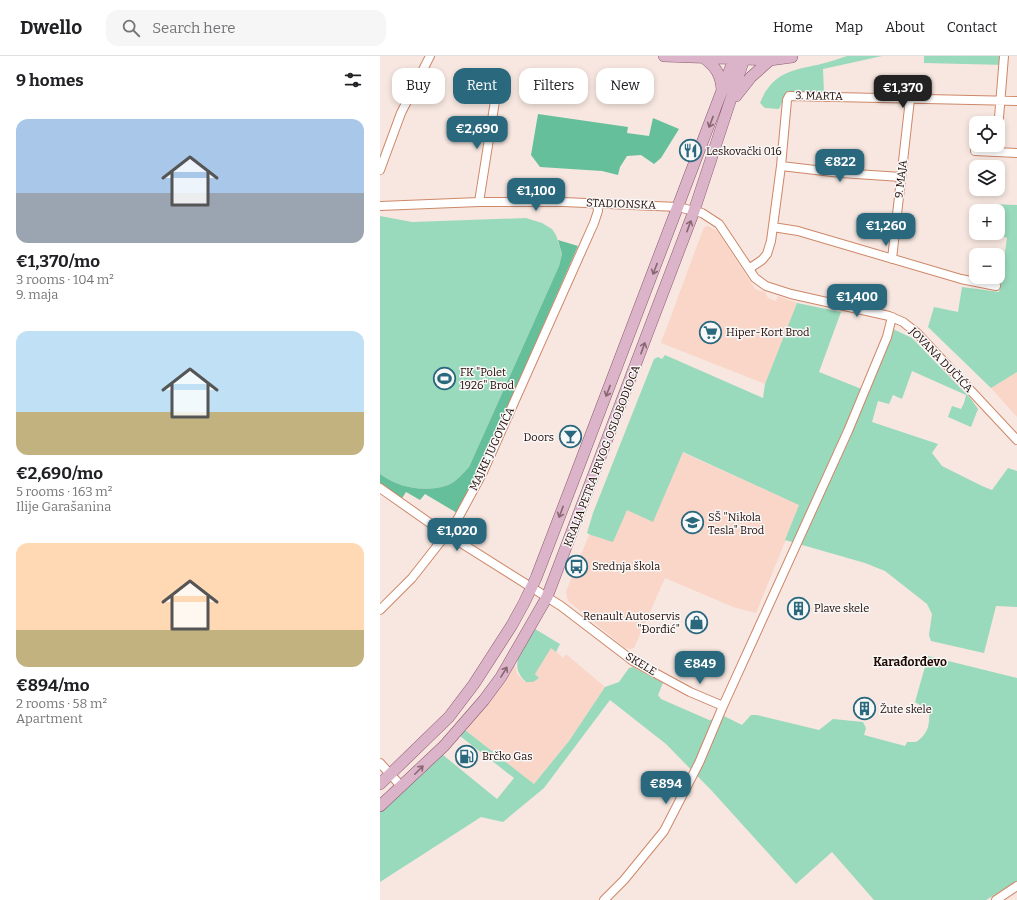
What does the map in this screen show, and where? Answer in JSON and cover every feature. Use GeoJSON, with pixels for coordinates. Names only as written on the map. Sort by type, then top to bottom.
{"type":"FeatureCollection","features":[{"type":"Feature","properties":{"kind":"main road"},"geometry":{"type":"LineString","coordinates":[[664,56],[704,58],[792,57]]}},
{"type":"Feature","properties":{"kind":"main road"},"geometry":{"type":"LineString","coordinates":[[704,58],[718,56]]}},
{"type":"Feature","properties":{"kind":"main road"},"geometry":{"type":"LineString","coordinates":[[704,58],[716,68],[721,79],[722,91]]}},
{"type":"Feature","properties":{"kind":"main road","name":"KRALJA PETRA PRVOG OSLOBODIOCA"},"geometry":{"type":"LineString","coordinates":[[380,784],[450,717],[512,625],[531,587],[722,91],[740,58]]}},
{"type":"Feature","properties":{"kind":"main road","name":"KRALJA PETRA PRVOG OSLOBODIOCA"},"geometry":{"type":"LineString","coordinates":[[380,806],[444,746],[484,700],[501,677],[547,597],[694,211],[725,116],[740,58]]}},
{"type":"Feature","properties":{"kind":"main road"},"geometry":{"type":"LineString","coordinates":[[725,116],[746,82],[767,58]]}},
{"type":"Feature","properties":{"kind":"street"},"geometry":{"type":"LineString","coordinates":[[380,170],[401,113],[430,56]]}},
{"type":"Feature","properties":{"kind":"street"},"geometry":{"type":"LineString","coordinates":[[999,116],[1004,56]]}},
{"type":"Feature","properties":{"kind":"street","name":"3. MARTA"},"geometry":{"type":"LineString","coordinates":[[781,166],[787,100],[789,96],[1017,102]]}},
{"type":"Feature","properties":{"kind":"street","name":"9. MAJA"},"geometry":{"type":"LineString","coordinates":[[892,259],[910,99]]}},
{"type":"Feature","properties":{"kind":"street"},"geometry":{"type":"LineString","coordinates":[[479,202],[495,104]]}},
{"type":"Feature","properties":{"kind":"street"},"geometry":{"type":"LineString","coordinates":[[1005,150],[1017,153]]}},
{"type":"Feature","properties":{"kind":"street"},"geometry":{"type":"LineString","coordinates":[[750,268],[762,260],[767,254],[773,227],[781,166],[841,173],[901,177]]}},
{"type":"Feature","properties":{"kind":"street","name":"STADIONSKA"},"geometry":{"type":"LineString","coordinates":[[380,206],[479,202],[597,203],[678,207],[694,211]]}},
{"type":"Feature","properties":{"kind":"street","name":"MAJKE JUGOVIĆA"},"geometry":{"type":"LineString","coordinates":[[380,610],[412,578],[456,522],[483,472],[594,223],[598,211],[597,203]]}},
{"type":"Feature","properties":{"kind":"street","name":"JOVANA DUČIĆA"},"geometry":{"type":"LineString","coordinates":[[694,211],[708,216],[719,224],[760,283],[774,290],[892,317],[918,333],[1017,440]]}},
{"type":"Feature","properties":{"kind":"street"},"geometry":{"type":"LineString","coordinates":[[773,227],[798,231],[961,279],[996,286]]}},
{"type":"Feature","properties":{"kind":"street"},"geometry":{"type":"LineString","coordinates":[[604,900],[624,880],[664,831],[699,762],[880,355],[892,317]]}},
{"type":"Feature","properties":{"kind":"street","name":"SKELE"},"geometry":{"type":"LineString","coordinates":[[380,488],[447,534],[547,597],[633,661],[690,692],[723,706]]}},
{"type":"Feature","properties":{"kind":"street"},"geometry":{"type":"LineString","coordinates":[[380,763],[402,787]]}},
{"type":"Feature","properties":{"kind":"street"},"geometry":{"type":"LineString","coordinates":[[996,900],[1017,886]]}},
{"type":"Feature","properties":{"kind":"shaded area"},"geometry":{"type":"Polygon","coordinates":[[[708,226],[717,231],[756,290],[765,292],[768,298],[776,301],[778,296],[797,303],[765,384],[661,343],[704,227],[708,226]]]}},
{"type":"Feature","properties":{"kind":"shaded area"},"geometry":{"type":"Polygon","coordinates":[[[1017,372],[1017,417],[991,388],[1017,372]]]}},
{"type":"Feature","properties":{"kind":"shaded area","name":"SŠ \"Nikola Tesla\" Brod"},"geometry":{"type":"Polygon","coordinates":[[[632,430],[800,505],[756,613],[733,607],[665,578],[634,648],[630,649],[625,648],[568,601],[566,592],[632,430]]]}},
{"type":"Feature","properties":{"kind":"shaded area"},"geometry":{"type":"Polygon","coordinates":[[[551,647],[563,658],[566,654],[605,687],[569,741],[534,784],[465,730],[515,664],[517,674],[525,682],[538,678],[535,674],[551,647]]]}},
{"type":"Feature","properties":{"kind":"green space"},"geometry":{"type":"Polygon","coordinates":[[[847,56],[882,56],[823,69],[824,93],[789,92],[785,96],[779,109],[765,108],[760,103],[766,91],[774,82],[791,71],[847,56]]]}},
{"type":"Feature","properties":{"kind":"green space"},"geometry":{"type":"Polygon","coordinates":[[[924,56],[1007,56],[1007,65],[924,63],[924,56]]]}},
{"type":"Feature","properties":{"kind":"green space"},"geometry":{"type":"Polygon","coordinates":[[[538,114],[628,127],[627,133],[649,136],[653,118],[679,129],[661,158],[654,164],[641,155],[627,156],[620,167],[618,175],[602,171],[540,167],[531,155],[538,114]]]}},
{"type":"Feature","properties":{"kind":"green space"},"geometry":{"type":"Polygon","coordinates":[[[1005,205],[1017,205],[1017,372],[991,388],[928,327],[934,307],[958,312],[962,287],[999,292],[1000,284],[1005,284],[1005,252],[1007,238],[1005,237],[1005,205]]]}},
{"type":"Feature","properties":{"kind":"green space","name":"FK \"Polet 1926\" Brod"},"geometry":{"type":"Polygon","coordinates":[[[380,216],[412,222],[526,218],[542,223],[552,229],[556,235],[562,254],[559,266],[469,467],[454,482],[430,489],[404,486],[387,479],[380,474],[380,216]]]}},
{"type":"Feature","properties":{"kind":"green space"},"geometry":{"type":"Polygon","coordinates":[[[558,240],[578,246],[482,465],[457,513],[425,494],[420,500],[406,492],[401,500],[380,484],[380,474],[395,483],[404,486],[430,489],[451,484],[469,467],[559,266],[562,254],[558,240]]]}},
{"type":"Feature","properties":{"kind":"green space"},"geometry":{"type":"Polygon","coordinates":[[[797,303],[841,312],[819,372],[869,392],[893,329],[912,338],[971,399],[978,409],[971,427],[948,417],[952,406],[961,409],[966,395],[912,371],[902,399],[893,395],[889,404],[878,401],[872,422],[938,444],[932,453],[942,466],[992,490],[1008,468],[1017,471],[1017,607],[996,606],[984,653],[931,641],[929,635],[932,614],[927,604],[885,571],[865,563],[785,540],[799,505],[683,452],[653,522],[627,510],[613,542],[587,533],[593,513],[654,359],[658,357],[662,359],[665,355],[763,398],[765,384],[797,303]]]}},
{"type":"Feature","properties":{"kind":"green space"},"geometry":{"type":"Polygon","coordinates":[[[535,629],[560,644],[556,652],[551,648],[535,674],[539,678],[533,682],[526,682],[520,675],[517,662],[522,649],[535,629]]]}},
{"type":"Feature","properties":{"kind":"green space"},"geometry":{"type":"Polygon","coordinates":[[[928,656],[1017,678],[1017,881],[986,900],[874,900],[832,852],[796,884],[712,791],[666,744],[610,700],[544,788],[503,822],[481,817],[380,882],[380,811],[438,757],[443,755],[497,799],[514,778],[460,736],[465,730],[534,784],[569,741],[605,687],[619,682],[629,668],[633,667],[663,683],[658,695],[661,699],[709,720],[717,719],[722,715],[742,725],[751,715],[757,715],[819,730],[833,719],[863,722],[866,728],[864,735],[905,746],[907,742],[916,742],[920,739],[927,729],[929,711],[915,702],[928,656]]]}},
{"type":"Feature","properties":{"kind":"place","name":"Leskovački 016"},"geometry":{"type":"Point","coordinates":[690,151]}},
{"type":"Feature","properties":{"kind":"place","name":"Hiper-Kort Brod"},"geometry":{"type":"Point","coordinates":[711,332]}},
{"type":"Feature","properties":{"kind":"place","name":"FK \"Polet 1926\" Brod"},"geometry":{"type":"Point","coordinates":[445,378]}},
{"type":"Feature","properties":{"kind":"place","name":"Doors"},"geometry":{"type":"Point","coordinates":[570,437]}},
{"type":"Feature","properties":{"kind":"place","name":"SŠ \"Nikola Tesla\" Brod"},"geometry":{"type":"Point","coordinates":[693,523]}},
{"type":"Feature","properties":{"kind":"place","name":"Srednja škola"},"geometry":{"type":"Point","coordinates":[576,566]}},
{"type":"Feature","properties":{"kind":"place","name":"Plave skele"},"geometry":{"type":"Point","coordinates":[799,608]}},
{"type":"Feature","properties":{"kind":"place","name":"Renault Autoservis \"Đorđić\""},"geometry":{"type":"Point","coordinates":[696,622]}},
{"type":"Feature","properties":{"kind":"place","name":"Žute skele"},"geometry":{"type":"Point","coordinates":[865,709]}},
{"type":"Feature","properties":{"kind":"place","name":"Brčko Gas"},"geometry":{"type":"Point","coordinates":[466,756]}},
{"type":"Feature","properties":{"kind":"district","name":"Karađorđevo"},"geometry":{"type":"Point","coordinates":[910,662]}}]}
